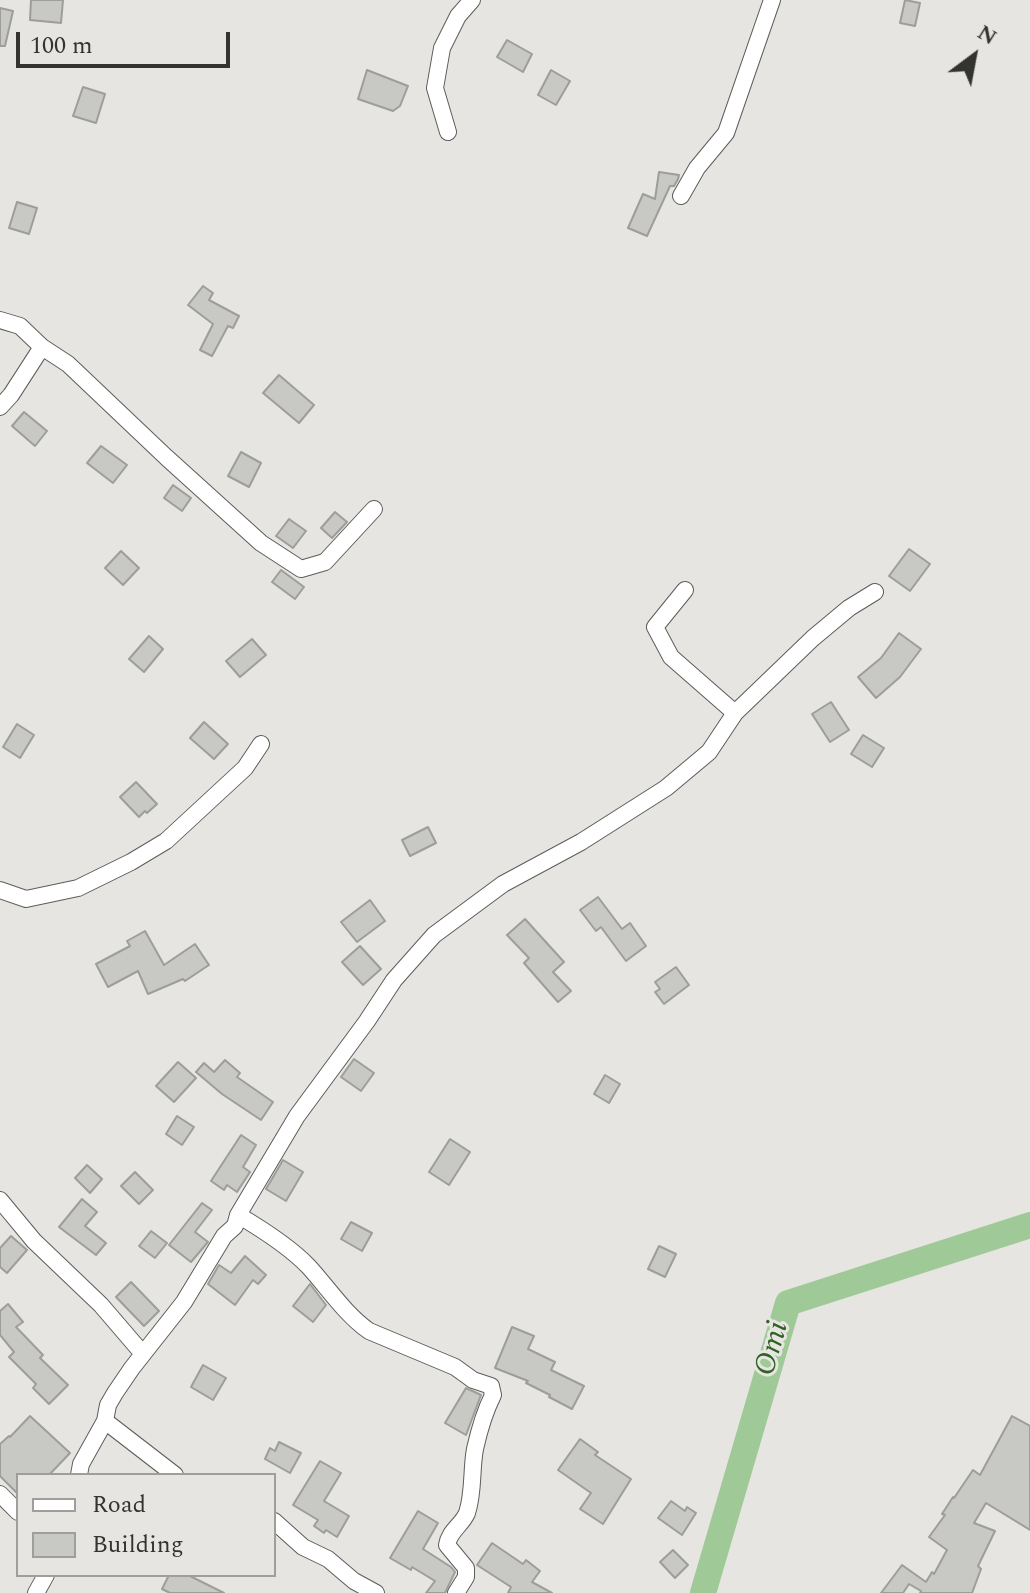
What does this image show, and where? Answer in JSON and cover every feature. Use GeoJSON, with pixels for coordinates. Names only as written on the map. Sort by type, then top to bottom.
{"type":"FeatureCollection","features":[{"type":"Feature","properties":{"kind":"street"},"geometry":{"type":"LineString","coordinates":[[448,132],[435,88],[442,48],[458,16],[472,0]]}},
{"type":"Feature","properties":{"kind":"street"},"geometry":{"type":"LineString","coordinates":[[681,196],[697,168],[726,133],[772,0]]}},
{"type":"Feature","properties":{"kind":"street"},"geometry":{"type":"LineString","coordinates":[[0,320],[20,326],[42,347],[68,364],[261,543],[301,569],[325,562],[374,509]]}},
{"type":"Feature","properties":{"kind":"street"},"geometry":{"type":"LineString","coordinates":[[0,407],[42,347]]}},
{"type":"Feature","properties":{"kind":"street"},"geometry":{"type":"LineString","coordinates":[[685,590],[655,627],[671,657],[735,713]]}},
{"type":"Feature","properties":{"kind":"street"},"geometry":{"type":"LineString","coordinates":[[79,1473],[81,1464],[105,1421],[108,1405],[184,1302],[224,1236],[235,1226],[238,1215],[297,1116],[394,980],[434,935],[503,884],[581,842],[666,788],[709,752],[735,713],[813,638],[849,608],[875,592]]}},
{"type":"Feature","properties":{"kind":"street"},"geometry":{"type":"LineString","coordinates":[[0,890],[26,899],[78,888],[131,862],[166,841],[245,768],[261,744]]}},
{"type":"Feature","properties":{"kind":"street"},"geometry":{"type":"LineString","coordinates":[[0,1200],[34,1241],[101,1305],[143,1354]]}},
{"type":"Feature","properties":{"kind":"street"},"geometry":{"type":"LineString","coordinates":[[238,1215],[306,1264],[357,1323],[491,1386],[493,1395],[475,1450],[470,1502],[465,1518],[448,1538],[447,1545],[466,1568],[466,1577],[456,1593]]}},
{"type":"Feature","properties":{"kind":"street"},"geometry":{"type":"LineString","coordinates":[[105,1421],[172,1473]]}},
{"type":"Feature","properties":{"kind":"street"},"geometry":{"type":"LineString","coordinates":[[0,1494],[16,1510]]}},
{"type":"Feature","properties":{"kind":"street"},"geometry":{"type":"LineString","coordinates":[[276,1523],[303,1547],[328,1559],[354,1581],[376,1593]]}},
{"type":"Feature","properties":{"kind":"building"},"geometry":{"type":"Polygon","coordinates":[[[31,0],[63,0],[61,23],[30,20],[31,0]]]}},
{"type":"Feature","properties":{"kind":"building"},"geometry":{"type":"Polygon","coordinates":[[[905,0],[920,3],[915,26],[900,23],[905,0]]]}},
{"type":"Feature","properties":{"kind":"building"},"geometry":{"type":"Polygon","coordinates":[[[0,8],[13,11],[5,46],[0,46],[0,8]]]}},
{"type":"Feature","properties":{"kind":"building"},"geometry":{"type":"Polygon","coordinates":[[[507,40],[532,54],[523,72],[497,57],[507,40]]]}},
{"type":"Feature","properties":{"kind":"building"},"geometry":{"type":"Polygon","coordinates":[[[367,70],[408,86],[400,106],[393,111],[358,99],[367,70]]]}},
{"type":"Feature","properties":{"kind":"building"},"geometry":{"type":"Polygon","coordinates":[[[551,70],[570,81],[556,105],[538,95],[551,70]]]}},
{"type":"Feature","properties":{"kind":"building"},"geometry":{"type":"Polygon","coordinates":[[[83,87],[105,94],[96,123],[73,116],[83,87]]]}},
{"type":"Feature","properties":{"kind":"building"},"geometry":{"type":"Polygon","coordinates":[[[659,172],[679,175],[674,186],[670,186],[647,236],[628,228],[643,194],[655,199],[659,172]]]}},
{"type":"Feature","properties":{"kind":"building"},"geometry":{"type":"Polygon","coordinates":[[[17,202],[37,208],[29,234],[9,228],[17,202]]]}},
{"type":"Feature","properties":{"kind":"building"},"geometry":{"type":"Polygon","coordinates":[[[203,286],[213,293],[209,300],[239,316],[233,328],[228,326],[212,356],[200,350],[213,324],[188,305],[203,286]]]}},
{"type":"Feature","properties":{"kind":"building"},"geometry":{"type":"Polygon","coordinates":[[[279,375],[314,405],[299,423],[263,393],[279,375]]]}},
{"type":"Feature","properties":{"kind":"building"},"geometry":{"type":"Polygon","coordinates":[[[24,412],[47,431],[35,446],[12,426],[24,412]]]}},
{"type":"Feature","properties":{"kind":"building"},"geometry":{"type":"Polygon","coordinates":[[[101,446],[127,465],[113,483],[87,463],[101,446]]]}},
{"type":"Feature","properties":{"kind":"building"},"geometry":{"type":"Polygon","coordinates":[[[241,452],[261,463],[249,487],[228,476],[241,452]]]}},
{"type":"Feature","properties":{"kind":"building"},"geometry":{"type":"Polygon","coordinates":[[[173,485],[191,498],[182,511],[164,498],[173,485]]]}},
{"type":"Feature","properties":{"kind":"building"},"geometry":{"type":"Polygon","coordinates":[[[335,512],[347,522],[332,538],[321,528],[335,512]]]}},
{"type":"Feature","properties":{"kind":"building"},"geometry":{"type":"Polygon","coordinates":[[[289,519],[306,531],[293,548],[276,536],[289,519]]]}},
{"type":"Feature","properties":{"kind":"building"},"geometry":{"type":"Polygon","coordinates":[[[909,549],[930,564],[910,591],[889,576],[909,549]]]}},
{"type":"Feature","properties":{"kind":"building"},"geometry":{"type":"Polygon","coordinates":[[[121,551],[139,568],[123,585],[105,568],[121,551]]]}},
{"type":"Feature","properties":{"kind":"building"},"geometry":{"type":"Polygon","coordinates":[[[281,570],[304,587],[295,599],[272,582],[281,570]]]}},
{"type":"Feature","properties":{"kind":"building"},"geometry":{"type":"Polygon","coordinates":[[[899,633],[921,649],[900,677],[876,698],[858,677],[881,658],[899,633]]]}},
{"type":"Feature","properties":{"kind":"building"},"geometry":{"type":"Polygon","coordinates":[[[149,636],[163,649],[144,672],[129,659],[149,636]]]}},
{"type":"Feature","properties":{"kind":"building"},"geometry":{"type":"Polygon","coordinates":[[[252,639],[266,655],[240,677],[226,661],[252,639]]]}},
{"type":"Feature","properties":{"kind":"building"},"geometry":{"type":"Polygon","coordinates":[[[831,702],[849,730],[830,742],[812,714],[831,702]]]}},
{"type":"Feature","properties":{"kind":"building"},"geometry":{"type":"Polygon","coordinates":[[[204,722],[228,744],[214,759],[190,738],[204,722]]]}},
{"type":"Feature","properties":{"kind":"building"},"geometry":{"type":"Polygon","coordinates":[[[17,724],[34,735],[20,758],[3,747],[17,724]]]}},
{"type":"Feature","properties":{"kind":"building"},"geometry":{"type":"Polygon","coordinates":[[[863,735],[884,748],[872,767],[851,754],[863,735]]]}},
{"type":"Feature","properties":{"kind":"building"},"geometry":{"type":"Polygon","coordinates":[[[136,782],[157,804],[139,817],[120,797],[136,782]]]}},
{"type":"Feature","properties":{"kind":"building"},"geometry":{"type":"Polygon","coordinates":[[[428,827],[436,843],[410,856],[402,840],[428,827]]]}},
{"type":"Feature","properties":{"kind":"building"},"geometry":{"type":"Polygon","coordinates":[[[598,897],[622,929],[630,923],[646,946],[626,961],[601,927],[596,931],[580,910],[598,897]]]}},
{"type":"Feature","properties":{"kind":"building"},"geometry":{"type":"Polygon","coordinates":[[[370,900],[385,921],[357,942],[341,922],[370,900]]]}},
{"type":"Feature","properties":{"kind":"building"},"geometry":{"type":"Polygon","coordinates":[[[525,919],[564,962],[553,972],[571,991],[558,1002],[524,963],[529,958],[507,935],[525,919]]]}},
{"type":"Feature","properties":{"kind":"building"},"geometry":{"type":"Polygon","coordinates":[[[145,931],[164,965],[195,944],[209,965],[185,981],[183,979],[148,994],[138,971],[108,987],[96,964],[130,946],[127,941],[145,931]]]}},
{"type":"Feature","properties":{"kind":"building"},"geometry":{"type":"Polygon","coordinates":[[[360,946],[381,969],[363,985],[342,962],[360,946]]]}},
{"type":"Feature","properties":{"kind":"building"},"geometry":{"type":"Polygon","coordinates":[[[676,967],[689,985],[664,1004],[655,992],[660,989],[655,982],[676,967]]]}},
{"type":"Feature","properties":{"kind":"building"},"geometry":{"type":"Polygon","coordinates":[[[354,1059],[374,1073],[361,1091],[341,1077],[354,1059]]]}},
{"type":"Feature","properties":{"kind":"building"},"geometry":{"type":"Polygon","coordinates":[[[225,1060],[240,1073],[237,1077],[273,1102],[261,1120],[196,1072],[204,1063],[214,1072],[225,1060]]]}},
{"type":"Feature","properties":{"kind":"building"},"geometry":{"type":"Polygon","coordinates":[[[178,1062],[196,1078],[174,1102],[156,1086],[178,1062]]]}},
{"type":"Feature","properties":{"kind":"building"},"geometry":{"type":"Polygon","coordinates":[[[605,1075],[620,1084],[609,1103],[594,1094],[605,1075]]]}},
{"type":"Feature","properties":{"kind":"building"},"geometry":{"type":"Polygon","coordinates":[[[177,1116],[194,1127],[182,1145],[166,1134],[177,1116]]]}},
{"type":"Feature","properties":{"kind":"building"},"geometry":{"type":"Polygon","coordinates":[[[241,1135],[256,1145],[243,1167],[250,1172],[237,1192],[227,1185],[224,1190],[211,1181],[241,1135]]]}},
{"type":"Feature","properties":{"kind":"building"},"geometry":{"type":"Polygon","coordinates":[[[450,1139],[470,1152],[449,1185],[429,1172],[450,1139]]]}},
{"type":"Feature","properties":{"kind":"building"},"geometry":{"type":"Polygon","coordinates":[[[283,1160],[303,1172],[286,1201],[266,1189],[283,1160]]]}},
{"type":"Feature","properties":{"kind":"building"},"geometry":{"type":"Polygon","coordinates":[[[87,1165],[102,1179],[90,1193],[75,1178],[87,1165]]]}},
{"type":"Feature","properties":{"kind":"building"},"geometry":{"type":"Polygon","coordinates":[[[135,1172],[153,1190],[139,1204],[121,1186],[135,1172]]]}},
{"type":"Feature","properties":{"kind":"building"},"geometry":{"type":"Polygon","coordinates":[[[82,1199],[97,1212],[85,1226],[106,1243],[96,1255],[59,1227],[82,1199]]]}},
{"type":"Feature","properties":{"kind":"building"},"geometry":{"type":"Polygon","coordinates":[[[202,1203],[212,1210],[195,1232],[208,1242],[191,1262],[169,1245],[202,1203]]]}},
{"type":"Feature","properties":{"kind":"building"},"geometry":{"type":"Polygon","coordinates":[[[351,1222],[372,1233],[362,1251],[341,1239],[351,1222]]]}},
{"type":"Feature","properties":{"kind":"building"},"geometry":{"type":"Polygon","coordinates":[[[151,1231],[167,1243],[155,1258],[139,1246],[151,1231]]]}},
{"type":"Feature","properties":{"kind":"building"},"geometry":{"type":"Polygon","coordinates":[[[11,1236],[27,1250],[7,1273],[0,1267],[0,1248],[11,1236]]]}},
{"type":"Feature","properties":{"kind":"building"},"geometry":{"type":"Polygon","coordinates":[[[659,1246],[676,1254],[665,1277],[648,1269],[659,1246]]]}},
{"type":"Feature","properties":{"kind":"building"},"geometry":{"type":"Polygon","coordinates":[[[245,1256],[266,1275],[258,1284],[253,1280],[235,1305],[208,1284],[219,1265],[231,1273],[245,1256]]]}},
{"type":"Feature","properties":{"kind":"building"},"geometry":{"type":"Polygon","coordinates":[[[131,1282],[159,1311],[144,1326],[116,1297],[131,1282]]]}},
{"type":"Feature","properties":{"kind":"building"},"geometry":{"type":"Polygon","coordinates":[[[310,1284],[326,1305],[313,1322],[293,1306],[310,1284]]]}},
{"type":"Feature","properties":{"kind":"building"},"geometry":{"type":"Polygon","coordinates":[[[8,1304],[23,1322],[16,1327],[43,1355],[40,1358],[68,1385],[49,1404],[33,1388],[36,1384],[9,1357],[14,1352],[0,1335],[0,1311],[8,1304]]]}},
{"type":"Feature","properties":{"kind":"building"},"geometry":{"type":"Polygon","coordinates":[[[512,1327],[534,1336],[528,1349],[555,1362],[551,1370],[584,1386],[572,1409],[526,1383],[528,1381],[495,1368],[512,1327]]]}},
{"type":"Feature","properties":{"kind":"building"},"geometry":{"type":"Polygon","coordinates":[[[203,1365],[226,1378],[213,1400],[191,1387],[203,1365]]]}},
{"type":"Feature","properties":{"kind":"building"},"geometry":{"type":"Polygon","coordinates":[[[466,1388],[481,1395],[466,1435],[445,1423],[466,1388]]]}},
{"type":"Feature","properties":{"kind":"building"},"geometry":{"type":"Polygon","coordinates":[[[30,1416],[70,1453],[51,1473],[16,1473],[16,1492],[0,1476],[0,1444],[30,1416]]]}},
{"type":"Feature","properties":{"kind":"building"},"geometry":{"type":"Polygon","coordinates":[[[1012,1416],[1030,1426],[1030,1530],[986,1503],[974,1523],[995,1531],[978,1566],[981,1569],[972,1593],[920,1593],[909,1584],[903,1593],[881,1593],[902,1565],[926,1582],[932,1572],[934,1574],[947,1550],[929,1537],[973,1470],[980,1475],[1012,1416]]]}},
{"type":"Feature","properties":{"kind":"building"},"geometry":{"type":"Polygon","coordinates":[[[580,1439],[598,1452],[595,1455],[631,1479],[603,1524],[580,1509],[591,1493],[558,1470],[580,1439]]]}},
{"type":"Feature","properties":{"kind":"building"},"geometry":{"type":"Polygon","coordinates":[[[279,1442],[301,1453],[290,1473],[265,1459],[270,1448],[275,1451],[279,1442]]]}},
{"type":"Feature","properties":{"kind":"building"},"geometry":{"type":"Polygon","coordinates":[[[320,1461],[341,1473],[324,1501],[349,1516],[337,1537],[314,1526],[318,1520],[293,1505],[320,1461]]]}},
{"type":"Feature","properties":{"kind":"building"},"geometry":{"type":"Polygon","coordinates":[[[671,1501],[685,1511],[687,1507],[696,1513],[682,1535],[658,1518],[671,1501]]]}},
{"type":"Feature","properties":{"kind":"building"},"geometry":{"type":"Polygon","coordinates":[[[418,1511],[438,1523],[423,1549],[455,1572],[445,1593],[426,1593],[435,1581],[390,1558],[418,1511]]]}},
{"type":"Feature","properties":{"kind":"building"},"geometry":{"type":"Polygon","coordinates":[[[492,1543],[523,1564],[526,1560],[540,1571],[532,1582],[552,1593],[508,1593],[511,1587],[477,1565],[492,1543]]]}},
{"type":"Feature","properties":{"kind":"building"},"geometry":{"type":"Polygon","coordinates":[[[673,1550],[688,1565],[675,1578],[660,1562],[673,1550]]]}},
{"type":"Feature","properties":{"kind":"building"},"geometry":{"type":"Polygon","coordinates":[[[168,1577],[192,1577],[224,1593],[170,1593],[162,1589],[168,1577]]]}},
{"type":"Feature","properties":{"kind":"waterway","name":"Omi"},"geometry":{"type":"LineString","coordinates":[[703,1593],[788,1303],[1030,1225]]}}]}
